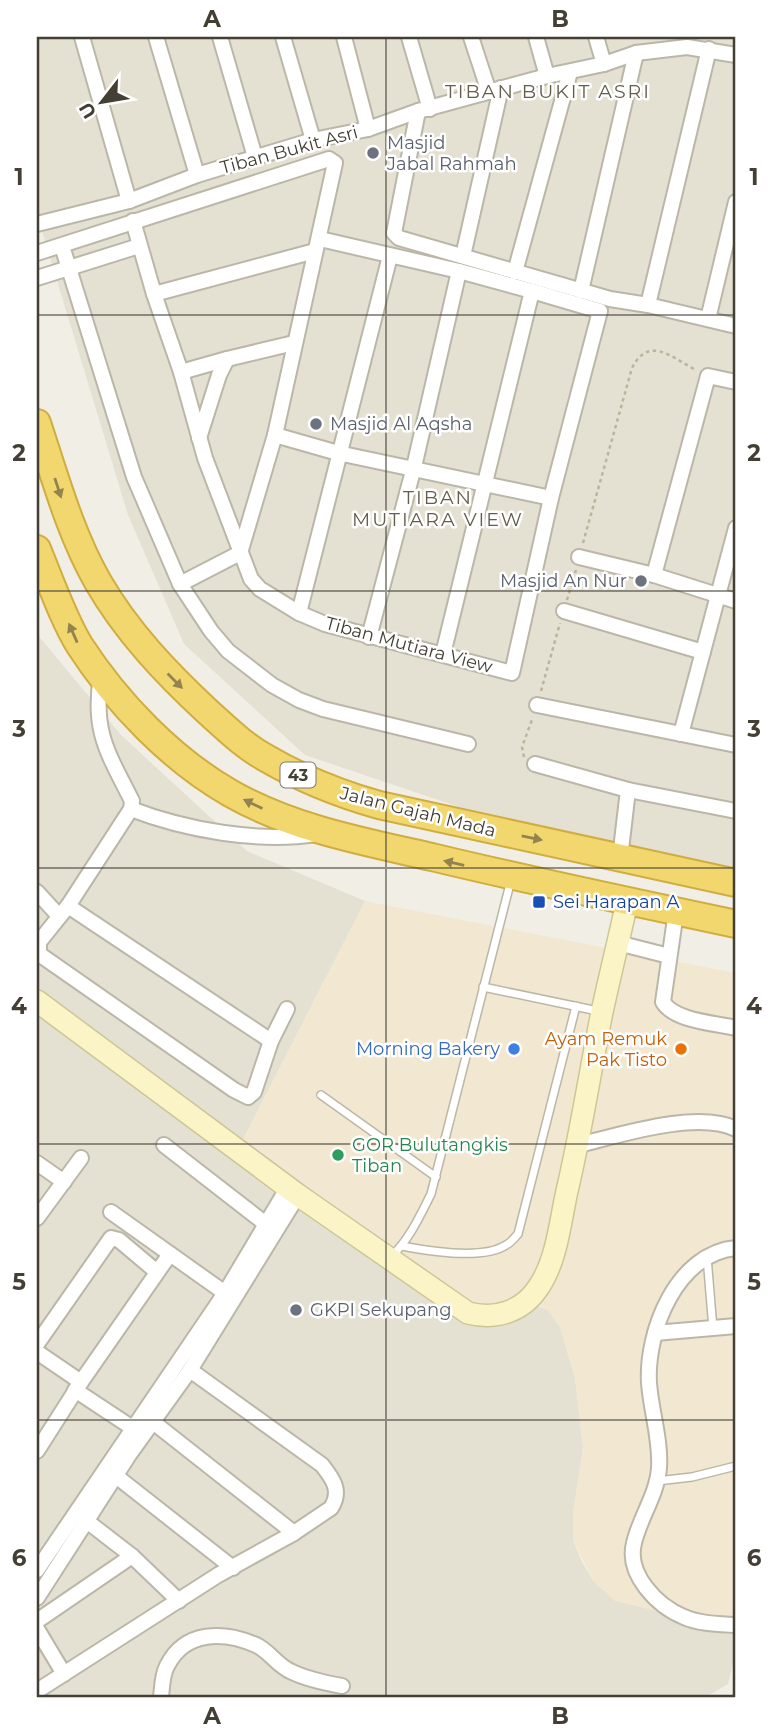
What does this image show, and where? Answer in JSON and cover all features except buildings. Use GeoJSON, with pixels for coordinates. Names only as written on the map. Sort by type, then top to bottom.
{"type":"FeatureCollection","features":[{"type":"Feature","properties":{"kind":"highway","name":"Jalan Gajah Mada"},"geometry":{"type":"LineString","coordinates":[[37,423],[71,527],[98,583],[152,657],[239,740],[288,770],[353,797],[466,825],[736,883]]}},
{"type":"Feature","properties":{"kind":"highway"},"geometry":{"type":"LineString","coordinates":[[37,549],[78,643],[101,676],[143,723],[200,774],[254,805],[283,818],[328,832],[736,925]]}},
{"type":"Feature","properties":{"kind":"street"},"geometry":{"type":"LineString","coordinates":[[82,37],[129,201]]}},
{"type":"Feature","properties":{"kind":"street"},"geometry":{"type":"LineString","coordinates":[[156,37],[197,175]]}},
{"type":"Feature","properties":{"kind":"street"},"geometry":{"type":"LineString","coordinates":[[220,37],[255,157]]}},
{"type":"Feature","properties":{"kind":"street"},"geometry":{"type":"LineString","coordinates":[[283,37],[313,139]]}},
{"type":"Feature","properties":{"kind":"street"},"geometry":{"type":"LineString","coordinates":[[344,37],[368,129]]}},
{"type":"Feature","properties":{"kind":"street"},"geometry":{"type":"LineString","coordinates":[[410,37],[424,110],[394,233],[399,238],[610,299],[736,326]]}},
{"type":"Feature","properties":{"kind":"street"},"geometry":{"type":"LineString","coordinates":[[463,256],[495,90],[471,37]]}},
{"type":"Feature","properties":{"kind":"street"},"geometry":{"type":"LineString","coordinates":[[536,37],[547,76]]}},
{"type":"Feature","properties":{"kind":"street"},"geometry":{"type":"LineString","coordinates":[[596,37],[604,64]]}},
{"type":"Feature","properties":{"kind":"street","name":"Tiban Bukit Asri"},"geometry":{"type":"LineString","coordinates":[[37,224],[129,201],[197,175],[313,139],[368,129],[495,90],[604,64],[662,43],[736,55]]}},
{"type":"Feature","properties":{"kind":"street"},"geometry":{"type":"LineString","coordinates":[[648,305],[709,49]]}},
{"type":"Feature","properties":{"kind":"street"},"geometry":{"type":"LineString","coordinates":[[581,291],[636,53]]}},
{"type":"Feature","properties":{"kind":"street"},"geometry":{"type":"LineString","coordinates":[[515,272],[570,72]]}},
{"type":"Feature","properties":{"kind":"street"},"geometry":{"type":"LineString","coordinates":[[37,253],[329,159],[335,163],[275,435],[240,553],[180,584]]}},
{"type":"Feature","properties":{"kind":"street"},"geometry":{"type":"LineString","coordinates":[[708,319],[736,202]]}},
{"type":"Feature","properties":{"kind":"street","name":"Tiban Mutiara View"},"geometry":{"type":"LineString","coordinates":[[133,221],[154,294],[181,372],[199,440],[254,585],[299,613],[325,624],[512,673],[551,498],[600,311],[459,271],[390,256],[317,245]]}},
{"type":"Feature","properties":{"kind":"street"},"geometry":{"type":"LineString","coordinates":[[154,294],[317,245]]}},
{"type":"Feature","properties":{"kind":"street"},"geometry":{"type":"LineString","coordinates":[[62,246],[134,477],[180,584],[228,652],[272,685],[323,709],[468,744]]}},
{"type":"Feature","properties":{"kind":"street"},"geometry":{"type":"LineString","coordinates":[[37,278],[139,246]]}},
{"type":"Feature","properties":{"kind":"street"},"geometry":{"type":"LineString","coordinates":[[299,613],[390,256]]}},
{"type":"Feature","properties":{"kind":"street"},"geometry":{"type":"LineString","coordinates":[[369,637],[414,467],[459,271]]}},
{"type":"Feature","properties":{"kind":"street"},"geometry":{"type":"LineString","coordinates":[[443,654],[532,291]]}},
{"type":"Feature","properties":{"kind":"street"},"geometry":{"type":"LineString","coordinates":[[181,372],[294,342]]}},
{"type":"Feature","properties":{"kind":"street"},"geometry":{"type":"LineString","coordinates":[[199,440],[219,375],[227,359]]}},
{"type":"Feature","properties":{"kind":"street"},"geometry":{"type":"LineString","coordinates":[[654,575],[708,376],[736,382]]}},
{"type":"Feature","properties":{"kind":"street"},"geometry":{"type":"LineString","coordinates":[[275,435],[338,453],[551,498]]}},
{"type":"Feature","properties":{"kind":"street"},"geometry":{"type":"LineString","coordinates":[[681,734],[736,528]]}},
{"type":"Feature","properties":{"kind":"street"},"geometry":{"type":"LineString","coordinates":[[579,557],[654,575],[736,601]]}},
{"type":"Feature","properties":{"kind":"street"},"geometry":{"type":"LineString","coordinates":[[564,611],[703,652]]}},
{"type":"Feature","properties":{"kind":"street"},"geometry":{"type":"LineString","coordinates":[[101,676],[98,722],[104,746],[132,801],[131,809],[64,911],[38,942],[38,950],[46,960],[245,1096],[251,1096],[254,1092],[271,1041],[287,1009]]}},
{"type":"Feature","properties":{"kind":"street"},"geometry":{"type":"LineString","coordinates":[[537,705],[736,746]]}},
{"type":"Feature","properties":{"kind":"street"},"geometry":{"type":"LineString","coordinates":[[535,764],[628,790],[736,811]]}},
{"type":"Feature","properties":{"kind":"street"},"geometry":{"type":"LineString","coordinates":[[620,858],[628,790]]}},
{"type":"Feature","properties":{"kind":"street"},"geometry":{"type":"LineString","coordinates":[[131,809],[159,820],[232,833],[293,838],[328,832]]}},
{"type":"Feature","properties":{"kind":"street"},"geometry":{"type":"LineString","coordinates":[[37,892],[271,1041]]}},
{"type":"Feature","properties":{"kind":"street"},"geometry":{"type":"LineString","coordinates":[[37,1001],[293,1191],[396,1252],[468,1313],[491,1317],[518,1308],[545,1278],[579,1145],[603,1012],[627,902]]}},
{"type":"Feature","properties":{"kind":"street"},"geometry":{"type":"LineString","coordinates":[[676,912],[663,1002],[667,1009],[676,1015],[736,1027]]}},
{"type":"Feature","properties":{"kind":"street"},"geometry":{"type":"LineString","coordinates":[[618,943],[669,956]]}},
{"type":"Feature","properties":{"kind":"street"},"geometry":{"type":"LineString","coordinates":[[579,1145],[656,1127],[698,1122],[718,1122],[736,1129]]}},
{"type":"Feature","properties":{"kind":"street"},"geometry":{"type":"LineString","coordinates":[[164,1145],[267,1225]]}},
{"type":"Feature","properties":{"kind":"street"},"geometry":{"type":"LineString","coordinates":[[37,1218],[81,1158]]}},
{"type":"Feature","properties":{"kind":"street"},"geometry":{"type":"LineString","coordinates":[[37,1163],[64,1182]]}},
{"type":"Feature","properties":{"kind":"street"},"geometry":{"type":"LineString","coordinates":[[37,1570],[131,1427],[225,1293],[267,1225],[293,1191]]}},
{"type":"Feature","properties":{"kind":"street"},"geometry":{"type":"LineString","coordinates":[[37,1598],[116,1476],[190,1370],[293,1191]]}},
{"type":"Feature","properties":{"kind":"street"},"geometry":{"type":"LineString","coordinates":[[111,1212],[225,1293]]}},
{"type":"Feature","properties":{"kind":"street"},"geometry":{"type":"LineString","coordinates":[[37,1343],[111,1238],[119,1240],[157,1272]]}},
{"type":"Feature","properties":{"kind":"street"},"geometry":{"type":"LineString","coordinates":[[736,1248],[707,1257],[690,1269],[678,1282],[655,1333],[649,1355],[649,1382],[659,1465],[657,1481],[633,1545],[633,1561],[637,1575],[663,1605],[684,1618],[709,1624],[736,1625]]}},
{"type":"Feature","properties":{"kind":"street"},"geometry":{"type":"LineString","coordinates":[[37,1451],[78,1386],[170,1254]]}},
{"type":"Feature","properties":{"kind":"street"},"geometry":{"type":"LineString","coordinates":[[655,1333],[736,1326]]}},
{"type":"Feature","properties":{"kind":"street"},"geometry":{"type":"LineString","coordinates":[[37,1352],[131,1427]]}},
{"type":"Feature","properties":{"kind":"street"},"geometry":{"type":"LineString","coordinates":[[37,1691],[331,1508],[337,1494],[332,1477],[322,1465],[190,1370]]}},
{"type":"Feature","properties":{"kind":"street"},"geometry":{"type":"LineString","coordinates":[[153,1422],[294,1533]]}},
{"type":"Feature","properties":{"kind":"street"},"geometry":{"type":"LineString","coordinates":[[116,1476],[233,1567]]}},
{"type":"Feature","properties":{"kind":"street"},"geometry":{"type":"LineString","coordinates":[[88,1522],[132,1556],[180,1601]]}},
{"type":"Feature","properties":{"kind":"street"},"geometry":{"type":"LineString","coordinates":[[37,1621],[132,1556]]}},
{"type":"Feature","properties":{"kind":"street"},"geometry":{"type":"LineString","coordinates":[[37,1629],[64,1674]]}},
{"type":"Feature","properties":{"kind":"street"},"geometry":{"type":"LineString","coordinates":[[161,1698],[166,1667],[188,1644],[206,1635],[215,1634],[258,1646],[289,1671],[342,1686]]}},
{"type":"Feature","properties":{"kind":"lane"},"geometry":{"type":"LineString","coordinates":[[396,1252],[420,1217],[436,1177],[512,876]]}},
{"type":"Feature","properties":{"kind":"lane"},"geometry":{"type":"LineString","coordinates":[[483,987],[603,1012]]}},
{"type":"Feature","properties":{"kind":"lane"},"geometry":{"type":"LineString","coordinates":[[396,1252],[461,1254],[496,1250],[507,1245],[518,1234],[576,1006]]}},
{"type":"Feature","properties":{"kind":"lane"},"geometry":{"type":"LineString","coordinates":[[321,1095],[436,1177]]}},
{"type":"Feature","properties":{"kind":"lane"},"geometry":{"type":"LineString","coordinates":[[736,1248],[736,1262]]}},
{"type":"Feature","properties":{"kind":"lane"},"geometry":{"type":"LineString","coordinates":[[707,1257],[713,1329]]}},
{"type":"Feature","properties":{"kind":"lane"},"geometry":{"type":"LineString","coordinates":[[657,1481],[692,1477],[736,1466]]}},
{"type":"Feature","properties":{"kind":"path"},"geometry":{"type":"LineString","coordinates":[[632,368],[638,358],[653,349],[708,376]]}},
{"type":"Feature","properties":{"kind":"shaded area"},"geometry":{"type":"Polygon","coordinates":[[[37,37],[736,37],[736,874],[515,826],[305,755],[184,644],[128,515],[37,215],[37,37]]]}},
{"type":"Feature","properties":{"kind":"shaded area"},"geometry":{"type":"Polygon","coordinates":[[[37,634],[121,735],[247,851],[365,901],[244,1139],[462,1300],[503,1306],[523,1302],[548,1310],[560,1327],[575,1378],[583,1447],[573,1540],[582,1562],[594,1582],[736,1622],[736,1650],[728,1684],[704,1698],[37,1698],[37,634]]]}},
{"type":"Feature","properties":{"kind":"shaded area"},"geometry":{"type":"Polygon","coordinates":[[[365,901],[736,973],[736,1622],[673,1615],[615,1601],[594,1582],[573,1540],[573,1512],[583,1447],[575,1378],[560,1327],[548,1310],[523,1302],[503,1306],[462,1300],[243,1139],[365,901]]]}},
{"type":"Feature","properties":{"kind":"place","name":"Masjid Jabal Rahmah"},"geometry":{"type":"Point","coordinates":[373,153]}},
{"type":"Feature","properties":{"kind":"place","name":"Masjid Al Aqsha"},"geometry":{"type":"Point","coordinates":[316,424]}},
{"type":"Feature","properties":{"kind":"place","name":"Masjid An Nur"},"geometry":{"type":"Point","coordinates":[641,581]}},
{"type":"Feature","properties":{"kind":"place","name":"Sei Harapan A"},"geometry":{"type":"Point","coordinates":[539,902]}},
{"type":"Feature","properties":{"kind":"place","name":"Morning Bakery"},"geometry":{"type":"Point","coordinates":[514,1049]}},
{"type":"Feature","properties":{"kind":"place","name":"Ayam Remuk Pak Tisto"},"geometry":{"type":"Point","coordinates":[681,1049]}},
{"type":"Feature","properties":{"kind":"place","name":"GOR Bulutangkis Tiban"},"geometry":{"type":"Point","coordinates":[338,1155]}},
{"type":"Feature","properties":{"kind":"place","name":"GKPI Sekupang"},"geometry":{"type":"Point","coordinates":[296,1310]}},
{"type":"Feature","properties":{"kind":"district","name":"TIBAN BUKIT ASRI"},"geometry":{"type":"Point","coordinates":[548,91]}},
{"type":"Feature","properties":{"kind":"district","name":"TIBAN MUTIARA VIEW"},"geometry":{"type":"Point","coordinates":[438,508]}}]}
